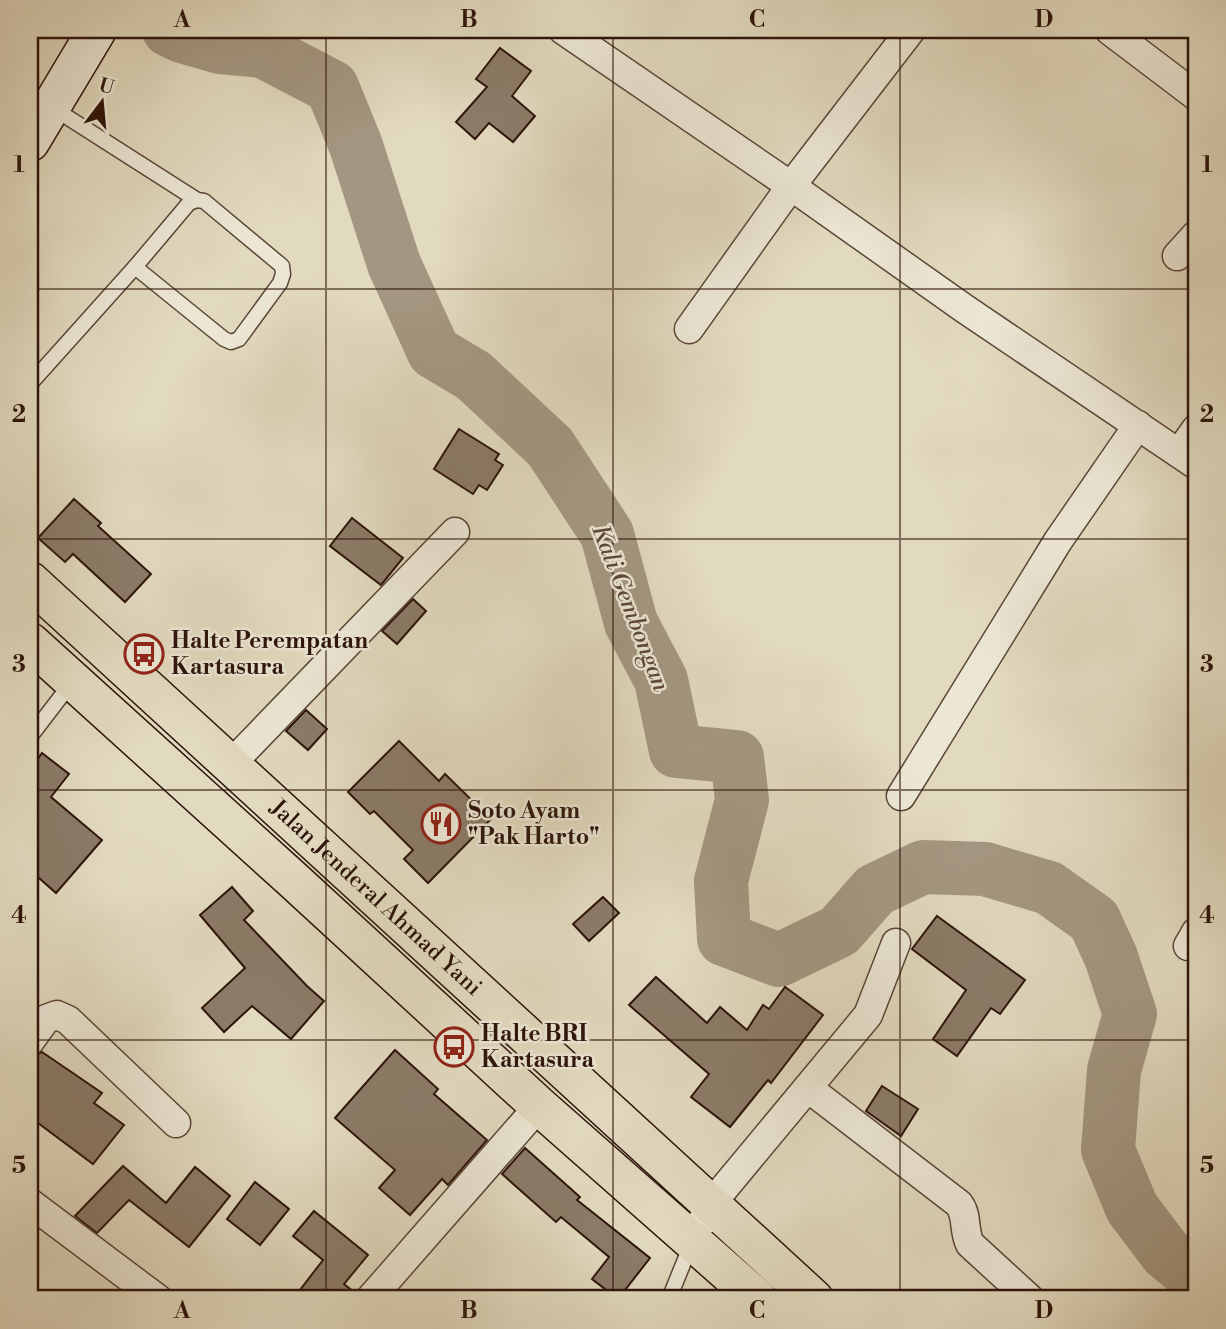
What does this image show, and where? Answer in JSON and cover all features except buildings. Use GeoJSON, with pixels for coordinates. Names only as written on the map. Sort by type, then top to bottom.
{"type":"FeatureCollection","features":[{"type":"Feature","properties":{"kind":"highway","name":"Jalan Jenderal Ahmad Yani"},"geometry":{"type":"LineString","coordinates":[[30,581],[814,1299]]}},
{"type":"Feature","properties":{"kind":"highway","name":"Jalan Jenderal Ahmad Yani"},"geometry":{"type":"LineString","coordinates":[[30,642],[539,1106],[758,1299]]}},
{"type":"Feature","properties":{"kind":"highway"},"geometry":{"type":"LineString","coordinates":[[291,878],[319,847]]}},
{"type":"Feature","properties":{"kind":"main road"},"geometry":{"type":"LineString","coordinates":[[30,142],[97,30]]}},
{"type":"Feature","properties":{"kind":"street"},"geometry":{"type":"LineString","coordinates":[[563,30],[965,309],[1187,459],[1196,429]]}},
{"type":"Feature","properties":{"kind":"street"},"geometry":{"type":"LineString","coordinates":[[689,329],[791,186],[911,30]]}},
{"type":"Feature","properties":{"kind":"street"},"geometry":{"type":"LineString","coordinates":[[1109,30],[1196,96]]}},
{"type":"Feature","properties":{"kind":"street"},"geometry":{"type":"LineString","coordinates":[[1177,257],[1196,235]]}},
{"type":"Feature","properties":{"kind":"street"},"geometry":{"type":"LineString","coordinates":[[901,796],[1058,541],[1138,425]]}},
{"type":"Feature","properties":{"kind":"street"},"geometry":{"type":"LineString","coordinates":[[231,764],[455,532]]}},
{"type":"Feature","properties":{"kind":"street"},"geometry":{"type":"LineString","coordinates":[[692,1240],[711,1204],[869,1015],[896,943]]}},
{"type":"Feature","properties":{"kind":"street"},"geometry":{"type":"LineString","coordinates":[[30,1041],[46,1019],[57,1015],[68,1020],[176,1123]]}},
{"type":"Feature","properties":{"kind":"street"},"geometry":{"type":"LineString","coordinates":[[808,1088],[959,1204],[965,1211],[965,1234],[970,1244],[1030,1299]]}},
{"type":"Feature","properties":{"kind":"street"},"geometry":{"type":"LineString","coordinates":[[370,1299],[539,1106]]}},
{"type":"Feature","properties":{"kind":"street"},"geometry":{"type":"LineString","coordinates":[[30,1203],[158,1299]]}},
{"type":"Feature","properties":{"kind":"lane"},"geometry":{"type":"LineString","coordinates":[[51,107],[197,200],[204,201],[282,266],[280,283],[239,339],[231,342],[135,267]]}},
{"type":"Feature","properties":{"kind":"lane"},"geometry":{"type":"LineString","coordinates":[[30,384],[189,203],[197,200]]}},
{"type":"Feature","properties":{"kind":"lane"},"geometry":{"type":"LineString","coordinates":[[30,737],[73,681]]}},
{"type":"Feature","properties":{"kind":"lane"},"geometry":{"type":"LineString","coordinates":[[675,1296],[692,1240]]}},
{"type":"Feature","properties":{"kind":"waterway","name":"Kali Gembongan"},"geometry":{"type":"LineString","coordinates":[[169,30],[220,47],[263,51],[332,87],[356,146],[394,264],[434,352],[474,376],[550,447],[607,534],[631,623],[661,680],[676,751],[737,757],[742,800],[721,881],[724,939],[779,960],[839,931],[875,890],[923,867],[985,869],[1049,888],[1094,920],[1111,957],[1130,1014],[1114,1070],[1108,1150],[1132,1208],[1166,1253],[1196,1278]]}},
{"type":"Feature","properties":{"kind":"place","name":"Halte Perempatan Kartasura"},"geometry":{"type":"Point","coordinates":[144,654]}},
{"type":"Feature","properties":{"kind":"place","name":"Soto Ayam \"Pak Harto\""},"geometry":{"type":"Point","coordinates":[441,824]}},
{"type":"Feature","properties":{"kind":"place","name":"Halte BRI Kartasura"},"geometry":{"type":"Point","coordinates":[454,1047]}}]}
